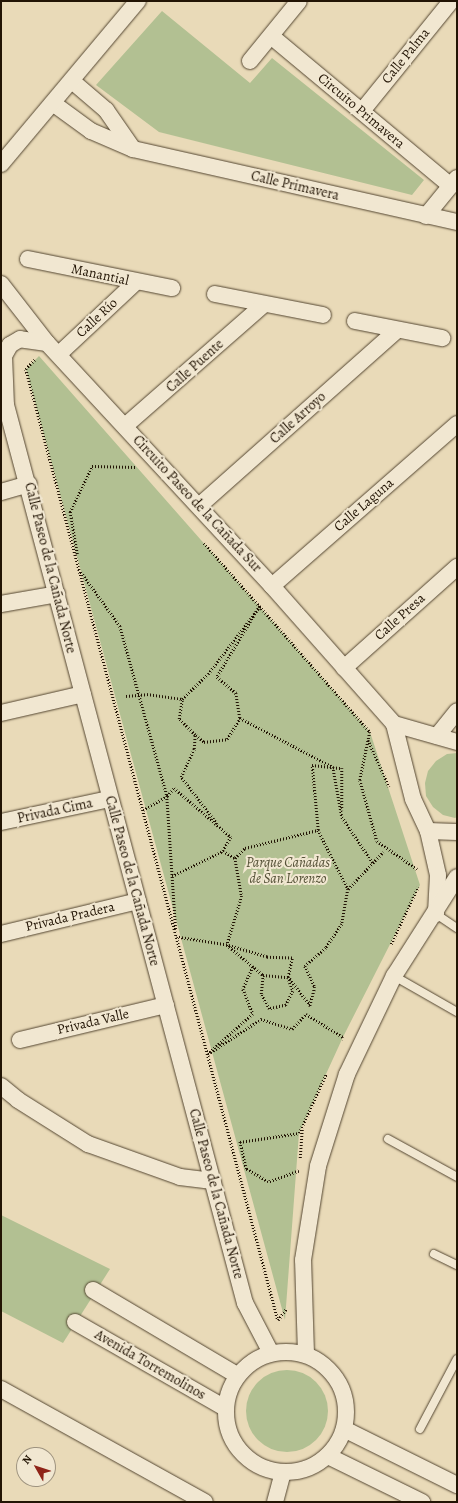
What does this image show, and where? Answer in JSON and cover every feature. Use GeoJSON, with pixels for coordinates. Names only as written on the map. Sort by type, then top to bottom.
{"type":"FeatureCollection","features":[{"type":"Feature","properties":{"kind":"street"},"geometry":{"type":"LineString","coordinates":[[1,164],[54,104],[138,1]]}},
{"type":"Feature","properties":{"kind":"street"},"geometry":{"type":"LineString","coordinates":[[250,61],[299,1]]}},
{"type":"Feature","properties":{"kind":"street","name":"Calle Palma"},"geometry":{"type":"LineString","coordinates":[[362,111],[451,1]]}},
{"type":"Feature","properties":{"kind":"street","name":"Circuito Primavera"},"geometry":{"type":"LineString","coordinates":[[271,36],[362,111],[454,182]]}},
{"type":"Feature","properties":{"kind":"street"},"geometry":{"type":"LineString","coordinates":[[72,81],[106,110],[133,149]]}},
{"type":"Feature","properties":{"kind":"street","name":"Calle Primavera"},"geometry":{"type":"LineString","coordinates":[[54,104],[91,131],[133,149],[457,222]]}},
{"type":"Feature","properties":{"kind":"street"},"geometry":{"type":"LineString","coordinates":[[426,216],[454,182]]}},
{"type":"Feature","properties":{"kind":"street","name":"Manantial"},"geometry":{"type":"LineString","coordinates":[[28,259],[136,282],[172,288]]}},
{"type":"Feature","properties":{"kind":"street","name":"Calle Río"},"geometry":{"type":"LineString","coordinates":[[59,354],[136,282]]}},
{"type":"Feature","properties":{"kind":"street","name":"Circuito Paseo de la Cañada Sur"},"geometry":{"type":"LineString","coordinates":[[1,284],[43,349],[59,354],[272,586],[394,724]]}},
{"type":"Feature","properties":{"kind":"street"},"geometry":{"type":"LineString","coordinates":[[215,294],[263,305],[323,315]]}},
{"type":"Feature","properties":{"kind":"street","name":"Calle Puente"},"geometry":{"type":"LineString","coordinates":[[125,426],[263,305]]}},
{"type":"Feature","properties":{"kind":"street"},"geometry":{"type":"LineString","coordinates":[[356,321],[442,338]]}},
{"type":"Feature","properties":{"kind":"street","name":"Calle Arroyo"},"geometry":{"type":"LineString","coordinates":[[199,506],[397,330]]}},
{"type":"Feature","properties":{"kind":"street","name":"Calle Paseo de la Cañada Norte"},"geometry":{"type":"LineString","coordinates":[[43,349],[20,340],[10,345],[4,356],[4,400],[29,484],[110,799],[245,1303],[271,1353]]}},
{"type":"Feature","properties":{"kind":"street","name":"Calle Laguna"},"geometry":{"type":"LineString","coordinates":[[272,586],[457,424]]}},
{"type":"Feature","properties":{"kind":"street"},"geometry":{"type":"LineString","coordinates":[[1,492],[29,484]]}},
{"type":"Feature","properties":{"kind":"street","name":"Calle Presa"},"geometry":{"type":"LineString","coordinates":[[344,668],[457,567]]}},
{"type":"Feature","properties":{"kind":"street"},"geometry":{"type":"LineString","coordinates":[[1,604],[57,594]]}},
{"type":"Feature","properties":{"kind":"street"},"geometry":{"type":"LineString","coordinates":[[1,713],[83,694]]}},
{"type":"Feature","properties":{"kind":"street"},"geometry":{"type":"LineString","coordinates":[[437,736],[457,711]]}},
{"type":"Feature","properties":{"kind":"street"},"geometry":{"type":"LineString","coordinates":[[394,724],[457,742]]}},
{"type":"Feature","properties":{"kind":"street"},"geometry":{"type":"LineString","coordinates":[[394,724],[414,799],[428,831],[438,875],[436,914]]}},
{"type":"Feature","properties":{"kind":"street","name":"Privada Cima"},"geometry":{"type":"LineString","coordinates":[[1,822],[110,799]]}},
{"type":"Feature","properties":{"kind":"street"},"geometry":{"type":"LineString","coordinates":[[428,831],[457,832]]}},
{"type":"Feature","properties":{"kind":"street"},"geometry":{"type":"LineString","coordinates":[[306,1354],[303,1260],[318,1166],[347,1074],[394,976],[436,914],[457,877]]}},
{"type":"Feature","properties":{"kind":"street","name":"Privada Pradera"},"geometry":{"type":"LineString","coordinates":[[1,934],[138,901]]}},
{"type":"Feature","properties":{"kind":"street","name":"Privada Valle"},"geometry":{"type":"LineString","coordinates":[[20,1040],[166,1005]]}},
{"type":"Feature","properties":{"kind":"street"},"geometry":{"type":"LineString","coordinates":[[1,1086],[18,1100],[88,1144],[180,1177],[213,1181]]}},
{"type":"Feature","properties":{"kind":"street"},"geometry":{"type":"LineString","coordinates":[[93,1290],[237,1375]]}},
{"type":"Feature","properties":{"kind":"street","name":"Avenida Torremolinos"},"geometry":{"type":"LineString","coordinates":[[75,1322],[225,1408]]}},
{"type":"Feature","properties":{"kind":"street"},"geometry":{"type":"LineString","coordinates":[[289,1351],[306,1354],[326,1366],[340,1384],[347,1406],[344,1429],[338,1444],[328,1456],[307,1469],[283,1473],[260,1468],[240,1453],[228,1432],[225,1408],[229,1391],[237,1375],[252,1361],[271,1353],[289,1351]]}},
{"type":"Feature","properties":{"kind":"street"},"geometry":{"type":"LineString","coordinates":[[1,1389],[205,1502]]}},
{"type":"Feature","properties":{"kind":"street"},"geometry":{"type":"LineString","coordinates":[[344,1429],[457,1485]]}},
{"type":"Feature","properties":{"kind":"street"},"geometry":{"type":"LineString","coordinates":[[328,1456],[422,1502]]}},
{"type":"Feature","properties":{"kind":"street"},"geometry":{"type":"LineString","coordinates":[[275,1502],[283,1473]]}},
{"type":"Feature","properties":{"kind":"lane"},"geometry":{"type":"LineString","coordinates":[[436,914],[457,928]]}},
{"type":"Feature","properties":{"kind":"lane"},"geometry":{"type":"LineString","coordinates":[[394,976],[457,1012]]}},
{"type":"Feature","properties":{"kind":"lane"},"geometry":{"type":"LineString","coordinates":[[388,1139],[457,1177]]}},
{"type":"Feature","properties":{"kind":"lane"},"geometry":{"type":"LineString","coordinates":[[434,1254],[457,1265]]}},
{"type":"Feature","properties":{"kind":"lane"},"geometry":{"type":"LineString","coordinates":[[420,1429],[457,1359]]}},
{"type":"Feature","properties":{"kind":"path"},"geometry":{"type":"LineString","coordinates":[[43,349],[26,369],[278,1320],[286,1310],[286,1302]]}},
{"type":"Feature","properties":{"kind":"path"},"geometry":{"type":"LineString","coordinates":[[133,461],[140,470]]}},
{"type":"Feature","properties":{"kind":"path"},"geometry":{"type":"LineString","coordinates":[[138,467],[92,466],[70,512],[79,570],[120,626],[167,796],[177,936]]}},
{"type":"Feature","properties":{"kind":"path"},"geometry":{"type":"LineString","coordinates":[[199,537],[370,732],[360,780],[377,840],[418,869]]}},
{"type":"Feature","properties":{"kind":"path"},"geometry":{"type":"LineString","coordinates":[[260,606],[217,677],[236,693],[240,718],[227,739],[204,742],[179,719],[182,700],[208,674],[260,606]]}},
{"type":"Feature","properties":{"kind":"path"},"geometry":{"type":"LineString","coordinates":[[126,696],[140,695],[182,700]]}},
{"type":"Feature","properties":{"kind":"path"},"geometry":{"type":"LineString","coordinates":[[240,718],[333,767]]}},
{"type":"Feature","properties":{"kind":"path"},"geometry":{"type":"LineString","coordinates":[[195,735],[194,750],[181,777],[221,829]]}},
{"type":"Feature","properties":{"kind":"path"},"geometry":{"type":"LineString","coordinates":[[368,740],[390,788]]}},
{"type":"Feature","properties":{"kind":"path"},"geometry":{"type":"LineString","coordinates":[[342,816],[342,768],[312,765],[318,830],[348,889]]}},
{"type":"Feature","properties":{"kind":"path"},"geometry":{"type":"LineString","coordinates":[[333,767],[342,816],[373,863]]}},
{"type":"Feature","properties":{"kind":"path"},"geometry":{"type":"LineString","coordinates":[[143,810],[167,796],[174,788],[231,837],[223,851],[172,876]]}},
{"type":"Feature","properties":{"kind":"path"},"geometry":{"type":"LineString","coordinates":[[235,858],[245,848],[318,830]]}},
{"type":"Feature","properties":{"kind":"path"},"geometry":{"type":"LineString","coordinates":[[223,851],[235,858],[242,896],[227,945]]}},
{"type":"Feature","properties":{"kind":"path"},"geometry":{"type":"LineString","coordinates":[[227,945],[263,975],[288,977],[310,1006],[315,987],[305,966],[326,948],[342,924],[348,889],[383,852]]}},
{"type":"Feature","properties":{"kind":"path"},"geometry":{"type":"LineString","coordinates":[[417,862],[419,877]]}},
{"type":"Feature","properties":{"kind":"path"},"geometry":{"type":"LineString","coordinates":[[389,948],[420,885]]}},
{"type":"Feature","properties":{"kind":"path"},"geometry":{"type":"LineString","coordinates":[[177,936],[227,945],[267,957],[292,958],[288,977],[293,991],[286,1006],[269,1009],[261,994],[263,975]]}},
{"type":"Feature","properties":{"kind":"path"},"geometry":{"type":"LineString","coordinates":[[208,1054],[254,1014],[243,989],[253,966]]}},
{"type":"Feature","properties":{"kind":"path"},"geometry":{"type":"LineString","coordinates":[[208,1054],[261,1019],[292,1029],[306,1014],[343,1037],[340,1046],[347,1034]]}},
{"type":"Feature","properties":{"kind":"path"},"geometry":{"type":"LineString","coordinates":[[299,1170],[268,1182],[246,1169],[240,1142],[299,1132],[329,1070]]}},
{"type":"Feature","properties":{"kind":"path"},"geometry":{"type":"LineString","coordinates":[[298,1178],[303,1126]]}},
{"type":"Feature","properties":{"kind":"green space"},"geometry":{"type":"Polygon","coordinates":[[[162,11],[250,83],[272,58],[424,180],[412,195],[159,132],[96,85],[162,11]]]}},
{"type":"Feature","properties":{"kind":"green space","name":"Parque Cañadas de San Lorenzo"},"geometry":{"type":"Polygon","coordinates":[[[39,356],[370,732],[420,885],[343,1037],[299,1133],[285,1320],[26,369],[39,356]]]}},
{"type":"Feature","properties":{"kind":"green space"},"geometry":{"type":"Polygon","coordinates":[[[457,753],[457,817],[455,818],[443,815],[433,807],[426,796],[425,783],[428,771],[436,761],[447,754],[457,753]]]}},
{"type":"Feature","properties":{"kind":"green space"},"geometry":{"type":"Polygon","coordinates":[[[1,1215],[110,1269],[63,1343],[1,1311],[1,1215]]]}},
{"type":"Feature","properties":{"kind":"green space"},"geometry":{"type":"Polygon","coordinates":[[[287,1370],[303,1373],[316,1382],[325,1395],[328,1411],[325,1427],[316,1440],[303,1449],[287,1452],[271,1449],[258,1440],[249,1427],[246,1411],[249,1395],[258,1382],[271,1373],[287,1370]]]}}]}
